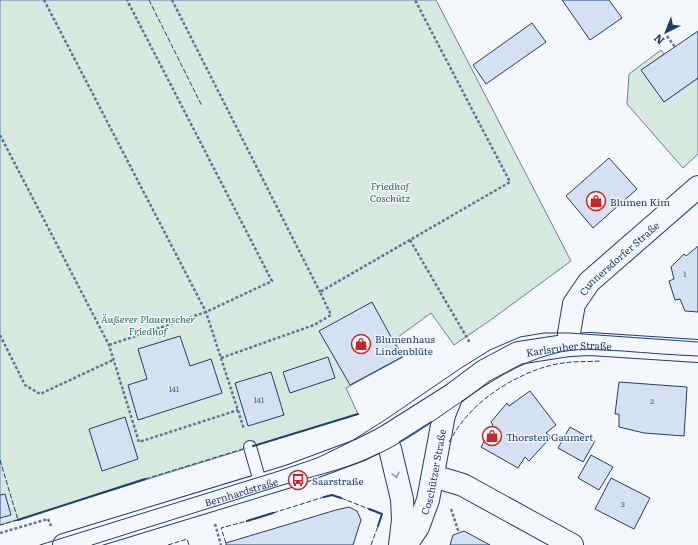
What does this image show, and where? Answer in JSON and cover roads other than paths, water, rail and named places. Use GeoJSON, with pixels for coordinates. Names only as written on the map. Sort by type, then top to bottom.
{"type":"FeatureCollection","features":[{"type":"Feature","properties":{"kind":"street","name":"Cunnersdorfer Straße"},"geometry":{"type":"LineString","coordinates":[[570,345],[569,333],[574,304],[588,282],[698,187]]}},
{"type":"Feature","properties":{"kind":"street","name":"Karlsruher Straße"},"geometry":{"type":"LineString","coordinates":[[452,395],[484,371],[518,353],[570,345],[590,344],[698,351]]}},
{"type":"Feature","properties":{"kind":"street","name":"Bernhardstraße"},"geometry":{"type":"LineString","coordinates":[[69,541],[290,476],[360,450],[384,438],[452,395]]}},
{"type":"Feature","properties":{"kind":"street","name":"Coschützer Straße"},"geometry":{"type":"LineString","coordinates":[[406,545],[418,527],[428,500],[444,415],[452,395]]}},
{"type":"Feature","properties":{"kind":"street","name":"Coschützer Straße"},"geometry":{"type":"LineString","coordinates":[[384,438],[390,449],[402,499],[403,520],[400,545]]}},
{"type":"Feature","properties":{"kind":"street"},"geometry":{"type":"LineString","coordinates":[[433,476],[463,485],[572,545]]}},
{"type":"Feature","properties":{"kind":"lane"},"geometry":{"type":"LineString","coordinates":[[250,446],[261,485]]}},
{"type":"Feature","properties":{"kind":"tram line"},"geometry":{"type":"LineString","coordinates":[[40,545],[317,458],[350,442],[490,350],[520,337],[544,333],[569,333],[698,342]]}},
{"type":"Feature","properties":{"kind":"tram line"},"geometry":{"type":"LineString","coordinates":[[92,545],[279,486],[358,463],[393,447],[416,433],[504,374],[552,354],[570,350],[588,350],[698,356]]}},
{"type":"Feature","properties":{"kind":"place","name":"Blumen Kim"},"geometry":{"type":"Point","coordinates":[596,201]}},
{"type":"Feature","properties":{"kind":"place","name":"Blumenhaus Lindenblüte"},"geometry":{"type":"Point","coordinates":[361,344]}},
{"type":"Feature","properties":{"kind":"place","name":"Thorsten Gaumert"},"geometry":{"type":"Point","coordinates":[492,436]}},
{"type":"Feature","properties":{"kind":"place","name":"Saarstraße"},"geometry":{"type":"Point","coordinates":[298,480]}},
{"type":"Feature","properties":{"kind":"park label","name":"Friedhof Coschütz"},"geometry":{"type":"Point","coordinates":[390,190]}},
{"type":"Feature","properties":{"kind":"park label","name":"Äußerer Plauenscher Friedhof"},"geometry":{"type":"Point","coordinates":[148,324]}}]}
